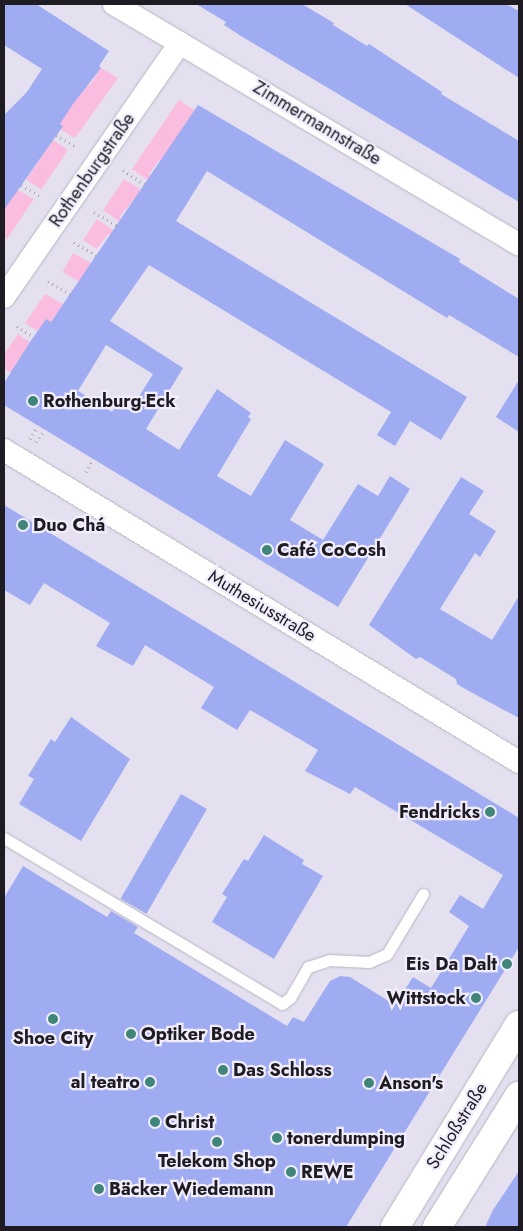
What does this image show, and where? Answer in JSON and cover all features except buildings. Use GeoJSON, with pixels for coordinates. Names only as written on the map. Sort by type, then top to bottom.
{"type":"FeatureCollection","features":[{"type":"Feature","properties":{"kind":"street","name":"Zimmermannstraße"},"geometry":{"type":"LineString","coordinates":[[114,4],[234,73],[519,244]]}},
{"type":"Feature","properties":{"kind":"street","name":"Rothenburgstraße"},"geometry":{"type":"LineString","coordinates":[[4,297],[180,43]]}},
{"type":"Feature","properties":{"kind":"street","name":"Muthesiusstraße"},"geometry":{"type":"LineString","coordinates":[[4,450],[519,762]]}},
{"type":"Feature","properties":{"kind":"street","name":"Schloßstraße"},"geometry":{"type":"LineString","coordinates":[[395,1227],[519,1025]]}},
{"type":"Feature","properties":{"kind":"street","name":"Schloßstraße"},"geometry":{"type":"LineString","coordinates":[[437,1227],[519,1096]]}},
{"type":"Feature","properties":{"kind":"lane"},"geometry":{"type":"LineString","coordinates":[[4,838],[282,1004],[290,998],[308,967],[329,960],[369,962],[387,954],[423,894]]}},
{"type":"Feature","properties":{"kind":"path"},"geometry":{"type":"LineString","coordinates":[[56,135],[76,147]]}},
{"type":"Feature","properties":{"kind":"path"},"geometry":{"type":"LineString","coordinates":[[123,170],[145,186]]}},
{"type":"Feature","properties":{"kind":"path"},"geometry":{"type":"LineString","coordinates":[[21,186],[42,197]]}},
{"type":"Feature","properties":{"kind":"path"},"geometry":{"type":"LineString","coordinates":[[94,212],[117,226]]}},
{"type":"Feature","properties":{"kind":"path"},"geometry":{"type":"LineString","coordinates":[[74,242],[96,256]]}},
{"type":"Feature","properties":{"kind":"path"},"geometry":{"type":"LineString","coordinates":[[48,281],[70,294]]}},
{"type":"Feature","properties":{"kind":"path"},"geometry":{"type":"LineString","coordinates":[[17,326],[34,337]]}},
{"type":"Feature","properties":{"kind":"path"},"geometry":{"type":"LineString","coordinates":[[28,442],[38,426]]}},
{"type":"Feature","properties":{"kind":"path"},"geometry":{"type":"LineString","coordinates":[[34,446],[44,430]]}},
{"type":"Feature","properties":{"kind":"path"},"geometry":{"type":"LineString","coordinates":[[84,476],[93,460]]}},
{"type":"Feature","properties":{"kind":"shaded area"},"geometry":{"type":"Polygon","coordinates":[[[101,68],[118,78],[75,138],[60,129],[63,126],[60,123],[87,83],[90,85],[101,68]]]}},
{"type":"Feature","properties":{"kind":"shaded area"},"geometry":{"type":"Polygon","coordinates":[[[179,100],[197,112],[186,122],[162,162],[159,160],[149,174],[152,177],[149,181],[132,169],[179,100]]]}},
{"type":"Feature","properties":{"kind":"shaded area"},"geometry":{"type":"Polygon","coordinates":[[[53,140],[68,150],[41,190],[26,180],[53,140]]]}},
{"type":"Feature","properties":{"kind":"shaded area"},"geometry":{"type":"Polygon","coordinates":[[[124,179],[142,190],[120,216],[120,222],[103,210],[124,179]]]}},
{"type":"Feature","properties":{"kind":"shaded area"},"geometry":{"type":"Polygon","coordinates":[[[18,190],[34,199],[7,239],[4,237],[4,206],[18,190]]]}},
{"type":"Feature","properties":{"kind":"shaded area"},"geometry":{"type":"Polygon","coordinates":[[[97,219],[114,231],[110,235],[108,234],[97,249],[83,240],[97,219]]]}},
{"type":"Feature","properties":{"kind":"shaded area"},"geometry":{"type":"Polygon","coordinates":[[[73,253],[91,263],[81,282],[62,272],[73,253]]]}},
{"type":"Feature","properties":{"kind":"shaded area"},"geometry":{"type":"Polygon","coordinates":[[[45,294],[63,304],[51,322],[46,320],[37,331],[25,323],[45,294]]]}},
{"type":"Feature","properties":{"kind":"shaded area"},"geometry":{"type":"Polygon","coordinates":[[[18,334],[30,342],[11,373],[4,368],[4,354],[18,334]]]}},
{"type":"Feature","properties":{"kind":"place","name":"Rothenburg-Eck"},"geometry":{"type":"Point","coordinates":[33,401]}},
{"type":"Feature","properties":{"kind":"place","name":"Duo Chá"},"geometry":{"type":"Point","coordinates":[23,525]}},
{"type":"Feature","properties":{"kind":"place","name":"Café CoCosh"},"geometry":{"type":"Point","coordinates":[267,550]}},
{"type":"Feature","properties":{"kind":"place","name":"Fendricks"},"geometry":{"type":"Point","coordinates":[490,812]}},
{"type":"Feature","properties":{"kind":"place","name":"Eis Da Dalt"},"geometry":{"type":"Point","coordinates":[507,964]}},
{"type":"Feature","properties":{"kind":"place","name":"Wittstock"},"geometry":{"type":"Point","coordinates":[476,998]}},
{"type":"Feature","properties":{"kind":"place","name":"Shoe City"},"geometry":{"type":"Point","coordinates":[53,1019]}},
{"type":"Feature","properties":{"kind":"place","name":"Optiker Bode"},"geometry":{"type":"Point","coordinates":[131,1034]}},
{"type":"Feature","properties":{"kind":"place","name":"Das Schloss"},"geometry":{"type":"Point","coordinates":[223,1070]}},
{"type":"Feature","properties":{"kind":"place","name":"al teatro"},"geometry":{"type":"Point","coordinates":[150,1082]}},
{"type":"Feature","properties":{"kind":"place","name":"Anson's"},"geometry":{"type":"Point","coordinates":[369,1083]}},
{"type":"Feature","properties":{"kind":"place","name":"Christ"},"geometry":{"type":"Point","coordinates":[155,1122]}},
{"type":"Feature","properties":{"kind":"place","name":"tonerdumping"},"geometry":{"type":"Point","coordinates":[277,1138]}},
{"type":"Feature","properties":{"kind":"place","name":"Telekom Shop"},"geometry":{"type":"Point","coordinates":[217,1142]}},
{"type":"Feature","properties":{"kind":"place","name":"REWE"},"geometry":{"type":"Point","coordinates":[291,1172]}},
{"type":"Feature","properties":{"kind":"place","name":"Bäcker Wiedemann"},"geometry":{"type":"Point","coordinates":[99,1189]}}]}
